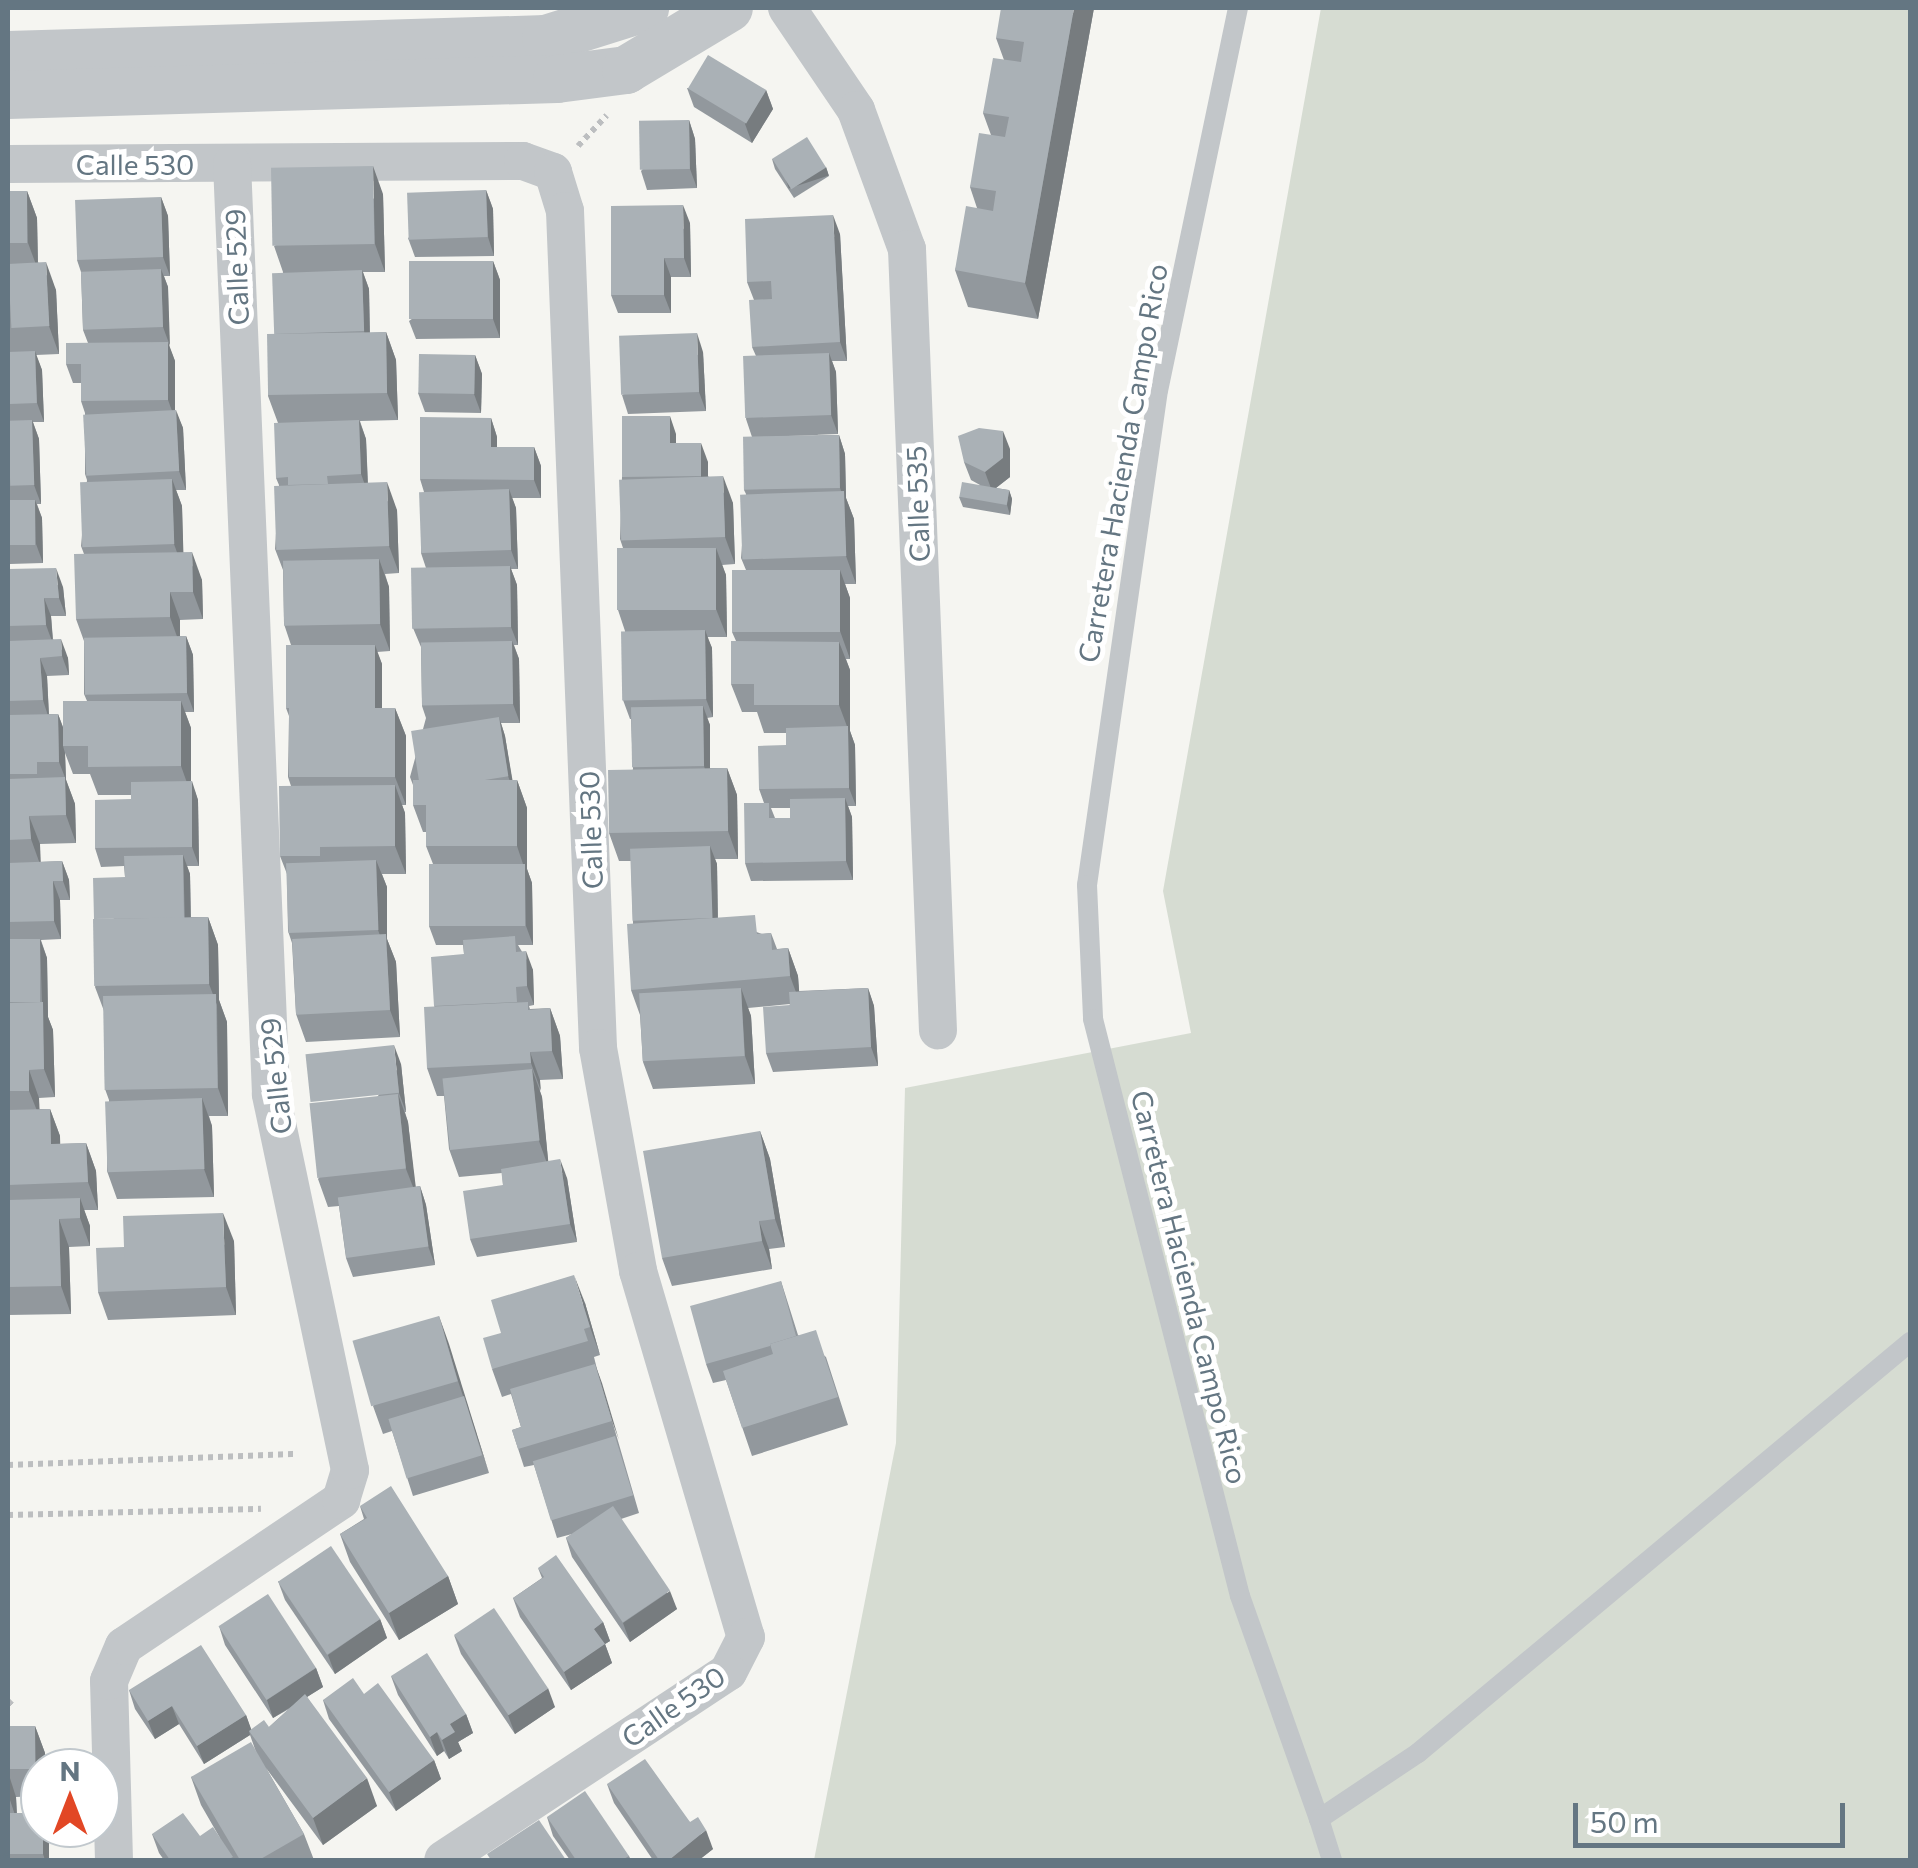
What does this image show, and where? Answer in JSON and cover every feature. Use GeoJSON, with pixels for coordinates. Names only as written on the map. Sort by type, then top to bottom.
{"type":"FeatureCollection","features":[{"type":"Feature","properties":{"kind":"street"},"geometry":{"type":"LineString","coordinates":[[8,55],[543,23],[645,8]]}},
{"type":"Feature","properties":{"kind":"street"},"geometry":{"type":"LineString","coordinates":[[8,94],[558,79],[626,70],[730,8]]}},
{"type":"Feature","properties":{"kind":"street","name":"Calle 535"},"geometry":{"type":"LineString","coordinates":[[786,8],[856,110],[907,249],[938,1030]]}},
{"type":"Feature","properties":{"kind":"street","name":"Calle 530"},"geometry":{"type":"LineString","coordinates":[[8,164],[523,161],[553,172],[566,211],[598,1048],[638,1271],[746,1637],[728,1672],[443,1860]]}},
{"type":"Feature","properties":{"kind":"street","name":"Calle 529"},"geometry":{"type":"LineString","coordinates":[[114,1860],[110,1682],[124,1646],[342,1500],[350,1470],[271,1094],[232,164]]}},
{"type":"Feature","properties":{"kind":"lane","name":"Carretera Hacienda Campo Rico"},"geometry":{"type":"LineString","coordinates":[[1238,8],[1158,390],[1087,885],[1093,1018],[1240,1596],[1332,1860]]}},
{"type":"Feature","properties":{"kind":"lane"},"geometry":{"type":"LineString","coordinates":[[1319,1819],[1418,1753],[1910,1342]]}},
{"type":"Feature","properties":{"kind":"path"},"geometry":{"type":"LineString","coordinates":[[553,172],[611,111],[626,70]]}},
{"type":"Feature","properties":{"kind":"path"},"geometry":{"type":"LineString","coordinates":[[8,1465],[298,1454]]}},
{"type":"Feature","properties":{"kind":"path"},"geometry":{"type":"LineString","coordinates":[[8,1515],[272,1508]]}},
{"type":"Feature","properties":{"kind":"path"},"geometry":{"type":"LineString","coordinates":[[8,1701],[15,1708]]}},
{"type":"Feature","properties":{"kind":"shaded area"},"geometry":{"type":"Polygon","coordinates":[[[1321,8],[1910,8],[1910,1860],[814,1860],[896,1443],[905,1088],[1191,1033],[1163,891],[1321,8]]]}},
{"type":"Feature","properties":{"kind":"building"},"geometry":{"type":"Polygon","coordinates":[[[1001,8],[1074,8],[1025,283],[955,270],[966,206],[993,211],[996,191],[970,187],[979,133],[1005,137],[1009,117],[983,113],[993,58],[1021,62],[1024,42],[996,38],[1001,8]]]}},
{"type":"Feature","properties":{"kind":"building"},"geometry":{"type":"Polygon","coordinates":[[[708,55],[766,90],[746,123],[688,88],[708,55]]]}},
{"type":"Feature","properties":{"kind":"building"},"geometry":{"type":"Polygon","coordinates":[[[689,120],[690,169],[640,170],[639,121],[689,120]]]}},
{"type":"Feature","properties":{"kind":"building"},"geometry":{"type":"Polygon","coordinates":[[[807,137],[826,168],[791,189],[772,159],[807,137]]]}},
{"type":"Feature","properties":{"kind":"building"},"geometry":{"type":"Polygon","coordinates":[[[373,166],[374,244],[272,246],[271,168],[373,166]]]}},
{"type":"Feature","properties":{"kind":"building"},"geometry":{"type":"Polygon","coordinates":[[[486,190],[488,237],[409,240],[407,193],[486,190]]]}},
{"type":"Feature","properties":{"kind":"building"},"geometry":{"type":"Polygon","coordinates":[[[8,191],[27,191],[27,243],[8,243],[8,191]]]}},
{"type":"Feature","properties":{"kind":"building"},"geometry":{"type":"Polygon","coordinates":[[[161,197],[163,257],[77,260],[75,200],[161,197]]]}},
{"type":"Feature","properties":{"kind":"building"},"geometry":{"type":"Polygon","coordinates":[[[683,205],[684,258],[664,258],[664,295],[611,295],[611,206],[683,205]]]}},
{"type":"Feature","properties":{"kind":"building"},"geometry":{"type":"Polygon","coordinates":[[[833,215],[840,342],[752,347],[749,300],[772,299],[771,281],[747,282],[745,219],[833,215]]]}},
{"type":"Feature","properties":{"kind":"building"},"geometry":{"type":"Polygon","coordinates":[[[409,261],[493,261],[493,319],[409,319],[409,261]]]}},
{"type":"Feature","properties":{"kind":"building"},"geometry":{"type":"Polygon","coordinates":[[[46,262],[49,326],[11,328],[8,264],[46,262]]]}},
{"type":"Feature","properties":{"kind":"building"},"geometry":{"type":"Polygon","coordinates":[[[161,269],[163,327],[83,330],[81,272],[161,269]]]}},
{"type":"Feature","properties":{"kind":"building"},"geometry":{"type":"Polygon","coordinates":[[[362,270],[364,331],[274,334],[272,273],[362,270]]]}},
{"type":"Feature","properties":{"kind":"building"},"geometry":{"type":"Polygon","coordinates":[[[386,332],[387,393],[268,395],[267,334],[386,332]]]}},
{"type":"Feature","properties":{"kind":"building"},"geometry":{"type":"Polygon","coordinates":[[[697,333],[699,392],[621,395],[619,336],[697,333]]]}},
{"type":"Feature","properties":{"kind":"building"},"geometry":{"type":"Polygon","coordinates":[[[168,342],[168,400],[81,401],[81,364],[66,364],[66,343],[168,342]]]}},
{"type":"Feature","properties":{"kind":"building"},"geometry":{"type":"Polygon","coordinates":[[[35,351],[37,403],[10,404],[8,352],[35,351]]]}},
{"type":"Feature","properties":{"kind":"building"},"geometry":{"type":"Polygon","coordinates":[[[829,353],[831,415],[745,418],[743,356],[829,353]]]}},
{"type":"Feature","properties":{"kind":"building"},"geometry":{"type":"Polygon","coordinates":[[[419,354],[475,355],[474,394],[418,393],[419,354]]]}},
{"type":"Feature","properties":{"kind":"building"},"geometry":{"type":"Polygon","coordinates":[[[176,410],[179,471],[86,476],[83,415],[176,410]]]}},
{"type":"Feature","properties":{"kind":"building"},"geometry":{"type":"Polygon","coordinates":[[[622,416],[670,416],[670,443],[701,443],[701,476],[622,477],[622,416]]]}},
{"type":"Feature","properties":{"kind":"building"},"geometry":{"type":"Polygon","coordinates":[[[420,417],[491,418],[491,447],[534,447],[534,480],[420,479],[420,417]]]}},
{"type":"Feature","properties":{"kind":"building"},"geometry":{"type":"Polygon","coordinates":[[[32,420],[34,485],[10,486],[8,421],[32,420]]]}},
{"type":"Feature","properties":{"kind":"building"},"geometry":{"type":"Polygon","coordinates":[[[359,420],[361,474],[327,476],[328,484],[288,485],[288,477],[276,478],[274,423],[359,420]]]}},
{"type":"Feature","properties":{"kind":"building"},"geometry":{"type":"Polygon","coordinates":[[[979,428],[1003,431],[1003,458],[985,472],[964,462],[958,436],[979,428]]]}},
{"type":"Feature","properties":{"kind":"building"},"geometry":{"type":"Polygon","coordinates":[[[839,435],[840,488],[744,490],[743,437],[839,435]]]}},
{"type":"Feature","properties":{"kind":"building"},"geometry":{"type":"Polygon","coordinates":[[[723,476],[725,537],[621,541],[619,480],[723,476]]]}},
{"type":"Feature","properties":{"kind":"building"},"geometry":{"type":"Polygon","coordinates":[[[172,479],[174,544],[82,547],[80,482],[172,479]]]}},
{"type":"Feature","properties":{"kind":"building"},"geometry":{"type":"Polygon","coordinates":[[[387,482],[389,546],[276,550],[274,486],[387,482]]]}},
{"type":"Feature","properties":{"kind":"building"},"geometry":{"type":"Polygon","coordinates":[[[962,482],[1009,490],[1007,505],[959,497],[962,482]]]}},
{"type":"Feature","properties":{"kind":"building"},"geometry":{"type":"Polygon","coordinates":[[[509,489],[511,550],[421,553],[419,492],[509,489]]]}},
{"type":"Feature","properties":{"kind":"building"},"geometry":{"type":"Polygon","coordinates":[[[844,491],[846,556],[742,560],[740,495],[844,491]]]}},
{"type":"Feature","properties":{"kind":"building"},"geometry":{"type":"Polygon","coordinates":[[[8,500],[35,500],[35,545],[8,545],[8,500]]]}},
{"type":"Feature","properties":{"kind":"building"},"geometry":{"type":"Polygon","coordinates":[[[617,548],[716,548],[716,610],[617,610],[617,548]]]}},
{"type":"Feature","properties":{"kind":"building"},"geometry":{"type":"Polygon","coordinates":[[[192,552],[193,592],[170,592],[170,617],[76,619],[74,554],[192,552]]]}},
{"type":"Feature","properties":{"kind":"building"},"geometry":{"type":"Polygon","coordinates":[[[379,559],[380,624],[284,626],[283,561],[379,559]]]}},
{"type":"Feature","properties":{"kind":"building"},"geometry":{"type":"Polygon","coordinates":[[[510,566],[511,627],[412,629],[411,568],[510,566]]]}},
{"type":"Feature","properties":{"kind":"building"},"geometry":{"type":"Polygon","coordinates":[[[56,568],[59,598],[44,598],[46,625],[8,626],[8,569],[56,568]]]}},
{"type":"Feature","properties":{"kind":"building"},"geometry":{"type":"Polygon","coordinates":[[[732,570],[840,570],[840,632],[732,632],[732,570]]]}},
{"type":"Feature","properties":{"kind":"building"},"geometry":{"type":"Polygon","coordinates":[[[705,630],[706,699],[622,700],[621,631],[705,630]]]}},
{"type":"Feature","properties":{"kind":"building"},"geometry":{"type":"Polygon","coordinates":[[[186,636],[187,693],[85,695],[84,638],[186,636]]]}},
{"type":"Feature","properties":{"kind":"building"},"geometry":{"type":"Polygon","coordinates":[[[61,639],[62,656],[40,658],[43,700],[8,701],[8,641],[61,639]]]}},
{"type":"Feature","properties":{"kind":"building"},"geometry":{"type":"Polygon","coordinates":[[[512,641],[513,704],[422,706],[421,643],[512,641]]]}},
{"type":"Feature","properties":{"kind":"building"},"geometry":{"type":"Polygon","coordinates":[[[731,641],[839,642],[839,705],[754,705],[754,684],[731,684],[731,641]]]}},
{"type":"Feature","properties":{"kind":"building"},"geometry":{"type":"Polygon","coordinates":[[[286,645],[375,645],[375,708],[286,708],[286,645]]]}},
{"type":"Feature","properties":{"kind":"building"},"geometry":{"type":"Polygon","coordinates":[[[63,701],[181,701],[181,766],[88,767],[88,746],[63,746],[63,701]]]}},
{"type":"Feature","properties":{"kind":"building"},"geometry":{"type":"Polygon","coordinates":[[[703,706],[704,766],[632,767],[631,707],[703,706]]]}},
{"type":"Feature","properties":{"kind":"building"},"geometry":{"type":"Polygon","coordinates":[[[289,708],[395,708],[395,777],[289,777],[289,708]]]}},
{"type":"Feature","properties":{"kind":"building"},"geometry":{"type":"Polygon","coordinates":[[[58,714],[59,762],[37,762],[37,774],[8,774],[8,715],[58,714]]]}},
{"type":"Feature","properties":{"kind":"building"},"geometry":{"type":"Polygon","coordinates":[[[499,717],[508,776],[420,790],[411,731],[499,717]]]}},
{"type":"Feature","properties":{"kind":"building"},"geometry":{"type":"Polygon","coordinates":[[[848,726],[849,788],[759,789],[758,746],[786,745],[786,728],[848,726]]]}},
{"type":"Feature","properties":{"kind":"building"},"geometry":{"type":"Polygon","coordinates":[[[727,768],[728,831],[609,833],[608,770],[727,768]]]}},
{"type":"Feature","properties":{"kind":"building"},"geometry":{"type":"Polygon","coordinates":[[[65,777],[66,815],[29,816],[31,839],[8,840],[8,779],[65,777]]]}},
{"type":"Feature","properties":{"kind":"building"},"geometry":{"type":"Polygon","coordinates":[[[413,780],[517,780],[517,846],[426,846],[426,805],[413,805],[413,780]]]}},
{"type":"Feature","properties":{"kind":"building"},"geometry":{"type":"Polygon","coordinates":[[[192,781],[192,847],[95,848],[95,800],[131,799],[131,782],[192,781]]]}},
{"type":"Feature","properties":{"kind":"building"},"geometry":{"type":"Polygon","coordinates":[[[395,785],[395,846],[320,847],[320,856],[280,856],[279,786],[395,785]]]}},
{"type":"Feature","properties":{"kind":"building"},"geometry":{"type":"Polygon","coordinates":[[[845,798],[846,861],[745,863],[744,803],[769,803],[769,818],[790,818],[790,799],[845,798]]]}},
{"type":"Feature","properties":{"kind":"building"},"geometry":{"type":"Polygon","coordinates":[[[710,846],[713,918],[633,921],[630,849],[710,846]]]}},
{"type":"Feature","properties":{"kind":"building"},"geometry":{"type":"Polygon","coordinates":[[[183,855],[184,918],[94,919],[93,878],[125,877],[124,856],[183,855]]]}},
{"type":"Feature","properties":{"kind":"building"},"geometry":{"type":"Polygon","coordinates":[[[376,860],[378,930],[288,933],[286,863],[376,860]]]}},
{"type":"Feature","properties":{"kind":"building"},"geometry":{"type":"Polygon","coordinates":[[[62,861],[63,881],[53,881],[54,921],[8,922],[8,863],[62,861]]]}},
{"type":"Feature","properties":{"kind":"building"},"geometry":{"type":"Polygon","coordinates":[[[429,864],[525,864],[525,926],[429,926],[429,864]]]}},
{"type":"Feature","properties":{"kind":"building"},"geometry":{"type":"Polygon","coordinates":[[[755,915],[757,934],[771,933],[772,950],[788,948],[790,976],[631,990],[627,924],[755,915]]]}},
{"type":"Feature","properties":{"kind":"building"},"geometry":{"type":"Polygon","coordinates":[[[208,917],[209,984],[94,986],[93,919],[208,917]]]}},
{"type":"Feature","properties":{"kind":"building"},"geometry":{"type":"Polygon","coordinates":[[[386,934],[390,1010],[296,1015],[292,939],[386,934]]]}},
{"type":"Feature","properties":{"kind":"building"},"geometry":{"type":"Polygon","coordinates":[[[515,936],[516,952],[526,951],[527,986],[516,987],[517,1002],[434,1006],[431,957],[464,954],[463,940],[515,936]]]}},
{"type":"Feature","properties":{"kind":"building"},"geometry":{"type":"Polygon","coordinates":[[[8,939],[40,939],[40,1002],[8,1002],[8,939]]]}},
{"type":"Feature","properties":{"kind":"building"},"geometry":{"type":"Polygon","coordinates":[[[741,988],[745,1056],[643,1061],[639,993],[741,988]]]}},
{"type":"Feature","properties":{"kind":"building"},"geometry":{"type":"Polygon","coordinates":[[[868,988],[871,1047],[766,1053],[763,1007],[790,1005],[789,992],[868,988]]]}},
{"type":"Feature","properties":{"kind":"building"},"geometry":{"type":"Polygon","coordinates":[[[216,994],[218,1088],[105,1090],[103,996],[216,994]]]}},
{"type":"Feature","properties":{"kind":"building"},"geometry":{"type":"Polygon","coordinates":[[[43,1002],[44,1069],[29,1070],[29,1091],[8,1091],[8,1003],[43,1002]]]}},
{"type":"Feature","properties":{"kind":"building"},"geometry":{"type":"Polygon","coordinates":[[[528,1002],[528,1010],[550,1008],[552,1051],[530,1052],[531,1063],[427,1068],[424,1007],[528,1002]]]}},
{"type":"Feature","properties":{"kind":"building"},"geometry":{"type":"Polygon","coordinates":[[[394,1045],[399,1093],[311,1102],[305,1054],[394,1045]]]}},
{"type":"Feature","properties":{"kind":"building"},"geometry":{"type":"Polygon","coordinates":[[[532,1069],[540,1141],[450,1150],[442,1078],[532,1069]]]}},
{"type":"Feature","properties":{"kind":"building"},"geometry":{"type":"Polygon","coordinates":[[[398,1094],[406,1169],[317,1178],[309,1103],[398,1094]]]}},
{"type":"Feature","properties":{"kind":"building"},"geometry":{"type":"Polygon","coordinates":[[[202,1098],[204,1169],[108,1172],[105,1101],[202,1098]]]}},
{"type":"Feature","properties":{"kind":"building"},"geometry":{"type":"Polygon","coordinates":[[[50,1109],[51,1144],[86,1143],[88,1182],[8,1185],[8,1110],[50,1109]]]}},
{"type":"Feature","properties":{"kind":"building"},"geometry":{"type":"Polygon","coordinates":[[[760,1131],[775,1219],[759,1221],[762,1241],[662,1258],[643,1151],[760,1131]]]}},
{"type":"Feature","properties":{"kind":"building"},"geometry":{"type":"Polygon","coordinates":[[[560,1159],[570,1224],[470,1239],[463,1191],[503,1185],[501,1169],[560,1159]]]}},
{"type":"Feature","properties":{"kind":"building"},"geometry":{"type":"Polygon","coordinates":[[[420,1186],[428,1246],[346,1258],[338,1198],[420,1186]]]}},
{"type":"Feature","properties":{"kind":"building"},"geometry":{"type":"Polygon","coordinates":[[[80,1198],[80,1218],[59,1219],[61,1286],[8,1287],[8,1200],[80,1198]]]}},
{"type":"Feature","properties":{"kind":"building"},"geometry":{"type":"Polygon","coordinates":[[[223,1213],[226,1287],[98,1292],[96,1248],[124,1247],[123,1216],[223,1213]]]}},
{"type":"Feature","properties":{"kind":"building"},"geometry":{"type":"Polygon","coordinates":[[[574,1275],[590,1327],[584,1329],[588,1341],[492,1369],[483,1338],[501,1333],[491,1300],[574,1275]]]}},
{"type":"Feature","properties":{"kind":"building"},"geometry":{"type":"Polygon","coordinates":[[[781,1281],[796,1336],[706,1364],[690,1306],[781,1281]]]}},
{"type":"Feature","properties":{"kind":"building"},"geometry":{"type":"Polygon","coordinates":[[[439,1316],[458,1381],[371,1406],[352,1341],[439,1316]]]}},
{"type":"Feature","properties":{"kind":"building"},"geometry":{"type":"Polygon","coordinates":[[[816,1330],[838,1397],[742,1428],[723,1371],[773,1354],[770,1344],[816,1330]]]}},
{"type":"Feature","properties":{"kind":"building"},"geometry":{"type":"Polygon","coordinates":[[[595,1364],[612,1421],[518,1449],[512,1430],[521,1427],[510,1389],[595,1364]]]}},
{"type":"Feature","properties":{"kind":"building"},"geometry":{"type":"Polygon","coordinates":[[[464,1396],[482,1455],[407,1478],[388,1419],[464,1396]]]}},
{"type":"Feature","properties":{"kind":"building"},"geometry":{"type":"Polygon","coordinates":[[[615,1436],[633,1495],[551,1520],[533,1461],[615,1436]]]}},
{"type":"Feature","properties":{"kind":"building"},"geometry":{"type":"Polygon","coordinates":[[[391,1486],[448,1576],[389,1613],[340,1534],[367,1518],[360,1506],[391,1486]]]}},
{"type":"Feature","properties":{"kind":"building"},"geometry":{"type":"Polygon","coordinates":[[[613,1506],[670,1591],[623,1622],[566,1538],[613,1506]]]}},
{"type":"Feature","properties":{"kind":"building"},"geometry":{"type":"Polygon","coordinates":[[[331,1546],[380,1619],[327,1655],[278,1582],[331,1546]]]}},
{"type":"Feature","properties":{"kind":"building"},"geometry":{"type":"Polygon","coordinates":[[[556,1555],[603,1622],[594,1629],[605,1644],[564,1672],[513,1598],[544,1577],[538,1568],[556,1555]]]}},
{"type":"Feature","properties":{"kind":"building"},"geometry":{"type":"Polygon","coordinates":[[[268,1594],[316,1668],[266,1700],[219,1626],[268,1594]]]}},
{"type":"Feature","properties":{"kind":"building"},"geometry":{"type":"Polygon","coordinates":[[[494,1608],[548,1688],[508,1715],[454,1635],[494,1608]]]}},
{"type":"Feature","properties":{"kind":"building"},"geometry":{"type":"Polygon","coordinates":[[[201,1645],[246,1715],[197,1746],[172,1706],[148,1721],[129,1690],[201,1645]]]}},
{"type":"Feature","properties":{"kind":"building"},"geometry":{"type":"Polygon","coordinates":[[[427,1653],[466,1714],[450,1724],[455,1732],[442,1740],[437,1732],[430,1737],[391,1676],[427,1653]]]}},
{"type":"Feature","properties":{"kind":"building"},"geometry":{"type":"Polygon","coordinates":[[[353,1678],[364,1694],[378,1683],[434,1760],[389,1792],[323,1700],[353,1678]]]}},
{"type":"Feature","properties":{"kind":"building"},"geometry":{"type":"Polygon","coordinates":[[[305,1694],[367,1778],[313,1818],[249,1731],[264,1720],[269,1727],[305,1694]]]}},
{"type":"Feature","properties":{"kind":"building"},"geometry":{"type":"Polygon","coordinates":[[[8,1726],[35,1726],[35,1748],[20,1748],[20,1769],[8,1769],[8,1726]]]}},
{"type":"Feature","properties":{"kind":"building"},"geometry":{"type":"Polygon","coordinates":[[[251,1742],[304,1834],[259,1860],[240,1860],[191,1777],[251,1742]]]}},
{"type":"Feature","properties":{"kind":"building"},"geometry":{"type":"Polygon","coordinates":[[[645,1759],[690,1822],[698,1817],[706,1830],[669,1860],[659,1860],[607,1784],[645,1759]]]}},
{"type":"Feature","properties":{"kind":"building"},"geometry":{"type":"Polygon","coordinates":[[[585,1791],[629,1856],[622,1860],[576,1860],[547,1817],[585,1791]]]}},
{"type":"Feature","properties":{"kind":"building"},"geometry":{"type":"Polygon","coordinates":[[[8,1813],[20,1813],[20,1848],[43,1848],[43,1854],[8,1854],[8,1813]]]}},
{"type":"Feature","properties":{"kind":"building"},"geometry":{"type":"Polygon","coordinates":[[[183,1813],[200,1836],[213,1827],[233,1857],[170,1860],[152,1834],[183,1813]]]}},
{"type":"Feature","properties":{"kind":"building"},"geometry":{"type":"Polygon","coordinates":[[[539,1820],[566,1860],[491,1860],[487,1854],[539,1820]]]}}]}
